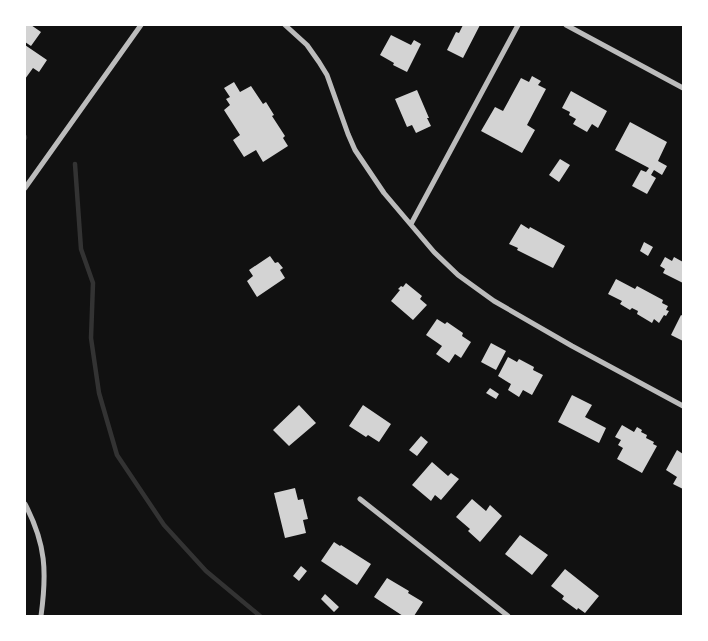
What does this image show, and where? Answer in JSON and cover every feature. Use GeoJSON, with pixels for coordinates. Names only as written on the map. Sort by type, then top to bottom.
{"type":"FeatureCollection","features":[{"type":"Feature","properties":{"kind":"street"},"geometry":{"type":"LineString","coordinates":[[25,188],[141,25]]}},
{"type":"Feature","properties":{"kind":"street"},"geometry":{"type":"LineString","coordinates":[[285,25],[307,45],[320,62],[327,75],[348,134],[356,150],[384,193],[434,252],[458,275],[494,301],[627,377],[683,406]]}},
{"type":"Feature","properties":{"kind":"street"},"geometry":{"type":"LineString","coordinates":[[411,224],[518,25]]}},
{"type":"Feature","properties":{"kind":"street"},"geometry":{"type":"LineString","coordinates":[[566,25],[683,88]]}},
{"type":"Feature","properties":{"kind":"street"},"geometry":{"type":"LineString","coordinates":[[360,499],[508,616]]}},
{"type":"Feature","properties":{"kind":"street"},"geometry":{"type":"LineString","coordinates":[[25,504],[35,523],[44,557],[41,616]]}},
{"type":"Feature","properties":{"kind":"building"},"geometry":{"type":"Polygon","coordinates":[[[25,25],[31,25],[41,32],[31,46],[25,42],[25,25]]]}},
{"type":"Feature","properties":{"kind":"building"},"geometry":{"type":"Polygon","coordinates":[[[463,25],[480,25],[463,58],[447,50],[456,32],[459,33],[463,25]]]}},
{"type":"Feature","properties":{"kind":"building"},"geometry":{"type":"Polygon","coordinates":[[[391,35],[411,45],[414,40],[421,44],[407,72],[393,65],[394,63],[380,55],[391,35]]]}},
{"type":"Feature","properties":{"kind":"building"},"geometry":{"type":"Polygon","coordinates":[[[25,45],[47,60],[39,72],[33,68],[25,79],[25,45]]]}},
{"type":"Feature","properties":{"kind":"building"},"geometry":{"type":"Polygon","coordinates":[[[532,76],[541,81],[538,85],[546,89],[527,125],[535,130],[522,153],[481,131],[495,107],[503,111],[521,78],[529,82],[532,76]]]}},
{"type":"Feature","properties":{"kind":"building"},"geometry":{"type":"Polygon","coordinates":[[[234,82],[240,92],[251,86],[263,104],[266,102],[274,115],[272,116],[285,136],[283,138],[288,146],[263,162],[256,150],[244,157],[233,140],[240,135],[224,110],[230,105],[226,99],[230,97],[224,88],[234,82]]]}},
{"type":"Feature","properties":{"kind":"building"},"geometry":{"type":"Polygon","coordinates":[[[417,90],[431,126],[416,133],[412,125],[407,127],[395,99],[417,90]]]}},
{"type":"Feature","properties":{"kind":"building"},"geometry":{"type":"Polygon","coordinates":[[[571,91],[607,111],[598,128],[592,124],[587,132],[573,124],[576,119],[569,115],[570,112],[562,108],[571,91]]]}},
{"type":"Feature","properties":{"kind":"building"},"geometry":{"type":"Polygon","coordinates":[[[630,122],[667,142],[658,161],[667,166],[662,175],[654,170],[651,175],[656,178],[647,194],[632,186],[641,170],[646,172],[649,168],[615,150],[630,122]]]}},
{"type":"Feature","properties":{"kind":"building"},"geometry":{"type":"Polygon","coordinates":[[[560,159],[570,165],[559,182],[549,175],[560,159]]]}},
{"type":"Feature","properties":{"kind":"building"},"geometry":{"type":"Polygon","coordinates":[[[521,224],[565,246],[553,268],[509,244],[521,224]]]}},
{"type":"Feature","properties":{"kind":"building"},"geometry":{"type":"Polygon","coordinates":[[[644,242],[653,247],[648,256],[640,251],[644,242]]]}},
{"type":"Feature","properties":{"kind":"building"},"geometry":{"type":"Polygon","coordinates":[[[270,256],[275,263],[278,262],[283,268],[280,270],[285,278],[257,297],[247,281],[253,276],[249,270],[270,256]]]}},
{"type":"Feature","properties":{"kind":"building"},"geometry":{"type":"Polygon","coordinates":[[[665,257],[672,261],[674,257],[683,262],[683,283],[663,273],[665,269],[660,266],[665,257]]]}},
{"type":"Feature","properties":{"kind":"building"},"geometry":{"type":"Polygon","coordinates":[[[616,279],[635,289],[637,286],[663,300],[662,303],[668,306],[666,310],[669,311],[666,316],[664,315],[659,323],[654,319],[652,323],[637,314],[638,311],[632,308],[630,310],[620,304],[622,301],[608,294],[616,279]]]}},
{"type":"Feature","properties":{"kind":"building"},"geometry":{"type":"Polygon","coordinates":[[[406,283],[422,296],[420,299],[427,305],[413,320],[391,301],[400,290],[398,289],[406,283]]]}},
{"type":"Feature","properties":{"kind":"building"},"geometry":{"type":"Polygon","coordinates":[[[681,315],[683,316],[683,341],[671,335],[681,315]]]}},
{"type":"Feature","properties":{"kind":"building"},"geometry":{"type":"Polygon","coordinates":[[[437,319],[445,324],[447,322],[463,333],[462,336],[471,342],[461,358],[455,354],[449,363],[436,354],[442,346],[426,335],[437,319]]]}},
{"type":"Feature","properties":{"kind":"building"},"geometry":{"type":"Polygon","coordinates":[[[491,343],[506,351],[496,370],[481,362],[491,343]]]}},
{"type":"Feature","properties":{"kind":"building"},"geometry":{"type":"Polygon","coordinates":[[[508,357],[517,362],[519,359],[534,367],[533,370],[543,375],[532,395],[523,390],[519,397],[508,390],[511,384],[498,376],[508,357]]]}},
{"type":"Feature","properties":{"kind":"building"},"geometry":{"type":"Polygon","coordinates":[[[490,388],[499,394],[496,399],[486,393],[490,388]]]}},
{"type":"Feature","properties":{"kind":"building"},"geometry":{"type":"Polygon","coordinates":[[[572,395],[592,405],[585,417],[606,428],[599,443],[558,422],[572,395]]]}},
{"type":"Feature","properties":{"kind":"building"},"geometry":{"type":"Polygon","coordinates":[[[299,405],[316,423],[289,446],[273,430],[299,405]]]}},
{"type":"Feature","properties":{"kind":"building"},"geometry":{"type":"Polygon","coordinates":[[[363,405],[391,424],[379,442],[368,435],[366,437],[349,426],[363,405]]]}},
{"type":"Feature","properties":{"kind":"building"},"geometry":{"type":"Polygon","coordinates":[[[622,425],[634,432],[637,427],[642,430],[641,432],[647,435],[646,438],[657,446],[642,473],[617,459],[623,448],[618,445],[621,440],[615,437],[622,425]]]}},
{"type":"Feature","properties":{"kind":"building"},"geometry":{"type":"Polygon","coordinates":[[[421,436],[428,442],[417,456],[409,450],[421,436]]]}},
{"type":"Feature","properties":{"kind":"building"},"geometry":{"type":"Polygon","coordinates":[[[677,450],[683,454],[683,489],[673,484],[677,477],[666,470],[677,450]]]}},
{"type":"Feature","properties":{"kind":"building"},"geometry":{"type":"Polygon","coordinates":[[[432,462],[448,476],[451,473],[459,479],[441,500],[435,495],[431,501],[412,485],[432,462]]]}},
{"type":"Feature","properties":{"kind":"building"},"geometry":{"type":"Polygon","coordinates":[[[295,488],[298,500],[303,499],[308,519],[303,520],[306,533],[285,538],[274,493],[295,488]]]}},
{"type":"Feature","properties":{"kind":"building"},"geometry":{"type":"Polygon","coordinates":[[[472,499],[486,511],[490,505],[502,516],[480,542],[468,531],[470,529],[456,517],[472,499]]]}},
{"type":"Feature","properties":{"kind":"building"},"geometry":{"type":"Polygon","coordinates":[[[520,535],[548,555],[532,575],[505,554],[520,535]]]}},
{"type":"Feature","properties":{"kind":"building"},"geometry":{"type":"Polygon","coordinates":[[[334,542],[371,564],[357,585],[321,561],[334,542]]]}},
{"type":"Feature","properties":{"kind":"building"},"geometry":{"type":"Polygon","coordinates":[[[301,566],[307,571],[299,581],[293,576],[301,566]]]}},
{"type":"Feature","properties":{"kind":"building"},"geometry":{"type":"Polygon","coordinates":[[[565,569],[599,596],[585,613],[578,608],[577,610],[562,599],[564,596],[551,586],[565,569]]]}},
{"type":"Feature","properties":{"kind":"building"},"geometry":{"type":"Polygon","coordinates":[[[387,578],[423,602],[414,616],[403,616],[374,597],[387,578]]]}},
{"type":"Feature","properties":{"kind":"building"},"geometry":{"type":"Polygon","coordinates":[[[325,594],[339,607],[334,612],[321,599],[325,594]]]}},
{"type":"Feature","properties":{"kind":"waterway"},"geometry":{"type":"LineString","coordinates":[[75,164],[81,249],[93,283],[91,338],[99,393],[117,455],[164,525],[206,571],[260,616]]}}]}
